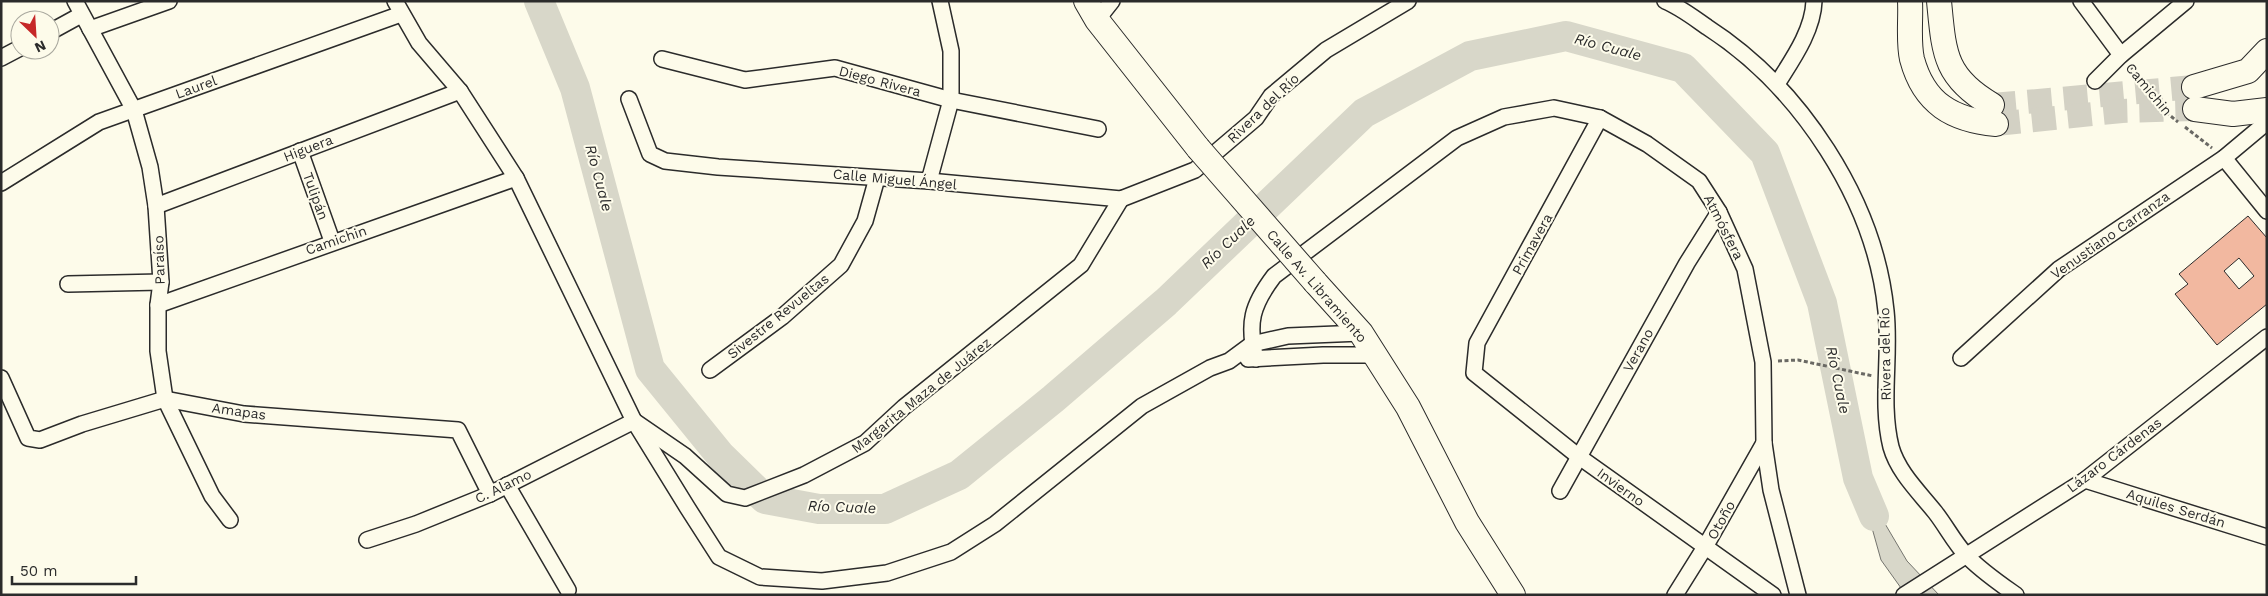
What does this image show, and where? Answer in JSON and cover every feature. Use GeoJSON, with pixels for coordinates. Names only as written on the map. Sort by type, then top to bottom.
{"type":"FeatureCollection","features":[{"type":"Feature","properties":{"kind":"main road"},"geometry":{"type":"LineString","coordinates":[[1910,1],[1912,58],[1925,90],[1944,110],[1971,122],[1994,115],[1957,79],[1943,50],[1939,1]]}},
{"type":"Feature","properties":{"kind":"main road","name":"Calle Av. Libramiento"},"geometry":{"type":"LineString","coordinates":[[1092,11],[1196,159],[1361,333],[1408,407],[1467,522],[1513,595]]}},
{"type":"Feature","properties":{"kind":"main road"},"geometry":{"type":"LineString","coordinates":[[2267,51],[2248,70],[2194,98],[2233,114],[2267,110]]}},
{"type":"Feature","properties":{"kind":"street"},"geometry":{"type":"LineString","coordinates":[[90,29],[169,1]]}},
{"type":"Feature","properties":{"kind":"street"},"geometry":{"type":"LineString","coordinates":[[929,181],[951,100],[951,51],[940,1]]}},
{"type":"Feature","properties":{"kind":"street"},"geometry":{"type":"LineString","coordinates":[[1092,11],[1112,1]]}},
{"type":"Feature","properties":{"kind":"street","name":"Rivera del Río"},"geometry":{"type":"LineString","coordinates":[[1196,159],[1256,118],[1271,96],[1326,50],[1408,1]]}},
{"type":"Feature","properties":{"kind":"street","name":"Rivera del Río"},"geometry":{"type":"LineString","coordinates":[[1665,1],[1728,41],[1777,84],[1818,135],[1854,200],[1874,248],[1886,312],[1885,403],[1892,448],[1908,480],[1966,555],[1999,584],[2016,595]]}},
{"type":"Feature","properties":{"kind":"street"},"geometry":{"type":"LineString","coordinates":[[1777,84],[1800,48],[1814,8],[1814,1]]}},
{"type":"Feature","properties":{"kind":"street","name":"Camichin"},"geometry":{"type":"LineString","coordinates":[[2081,1],[2121,55]]}},
{"type":"Feature","properties":{"kind":"street"},"geometry":{"type":"LineString","coordinates":[[2095,81],[2121,55],[2186,1]]}},
{"type":"Feature","properties":{"kind":"street"},"geometry":{"type":"LineString","coordinates":[[60,23],[78,8]]}},
{"type":"Feature","properties":{"kind":"street","name":"Paraíso"},"geometry":{"type":"LineString","coordinates":[[78,8],[134,110],[150,167],[156,206],[161,282],[158,305],[158,351],[165,399],[212,496],[230,520]]}},
{"type":"Feature","properties":{"kind":"street"},"geometry":{"type":"LineString","coordinates":[[398,8],[419,43],[460,91],[516,178],[634,421],[720,557],[760,577],[822,581],[887,573],[951,552],[994,524],[1142,406],[1210,368],[1288,336],[1361,333]]}},
{"type":"Feature","properties":{"kind":"street","name":"Laurel"},"geometry":{"type":"LineString","coordinates":[[1,183],[99,122],[398,8]]}},
{"type":"Feature","properties":{"kind":"street","name":"Diego Rivera"},"geometry":{"type":"LineString","coordinates":[[662,58],[745,80],[835,68],[951,100],[1098,129]]}},
{"type":"Feature","properties":{"kind":"street","name":"Higuera"},"geometry":{"type":"LineString","coordinates":[[156,206],[460,91]]}},
{"type":"Feature","properties":{"kind":"street","name":"Calle Miguel Ángel"},"geometry":{"type":"LineString","coordinates":[[630,99],[650,154],[665,161],[929,181],[1121,199],[1196,159]]}},
{"type":"Feature","properties":{"kind":"street","name":"Atmósfera"},"geometry":{"type":"LineString","coordinates":[[1254,351],[1252,320],[1259,296],[1274,276],[1457,138],[1504,117],[1554,108],[1600,118],[1647,144],[1699,181],[1719,212],[1745,269],[1763,362],[1764,443],[1771,490],[1798,595]]}},
{"type":"Feature","properties":{"kind":"street","name":"Primavera"},"geometry":{"type":"LineString","coordinates":[[1474,373],[1478,343],[1600,118]]}},
{"type":"Feature","properties":{"kind":"street","name":"Venustiano Carranza"},"geometry":{"type":"LineString","coordinates":[[1961,358],[2059,269],[2224,158],[2267,122]]}},
{"type":"Feature","properties":{"kind":"street","name":"Tulipán"},"geometry":{"type":"LineString","coordinates":[[300,151],[332,242]]}},
{"type":"Feature","properties":{"kind":"street"},"geometry":{"type":"LineString","coordinates":[[2224,158],[2267,211]]}},
{"type":"Feature","properties":{"kind":"street","name":"Camichin"},"geometry":{"type":"LineString","coordinates":[[158,305],[516,178]]}},
{"type":"Feature","properties":{"kind":"street","name":"Sivestre Revueltas"},"geometry":{"type":"LineString","coordinates":[[710,370],[782,317],[841,265],[865,221],[876,178]]}},
{"type":"Feature","properties":{"kind":"street","name":"Margarita Maza de Juárez"},"geometry":{"type":"LineString","coordinates":[[634,421],[685,456],[727,494],[745,498],[804,475],[865,444],[904,408],[1081,265],[1121,199]]}},
{"type":"Feature","properties":{"kind":"street","name":"Verano"},"geometry":{"type":"LineString","coordinates":[[1560,492],[1578,456],[1687,263],[1719,212]]}},
{"type":"Feature","properties":{"kind":"street"},"geometry":{"type":"LineString","coordinates":[[68,284],[161,282]]}},
{"type":"Feature","properties":{"kind":"street","name":"Lázaro Cárdenas"},"geometry":{"type":"LineString","coordinates":[[1904,595],[2085,480],[2267,337]]}},
{"type":"Feature","properties":{"kind":"street"},"geometry":{"type":"LineString","coordinates":[[1254,351],[1323,355],[1375,355]]}},
{"type":"Feature","properties":{"kind":"street","name":"Invierno"},"geometry":{"type":"LineString","coordinates":[[1474,373],[1578,456],[1773,595]]}},
{"type":"Feature","properties":{"kind":"street","name":"Amapas"},"geometry":{"type":"LineString","coordinates":[[1,378],[28,438],[40,440],[82,424],[165,399],[244,414],[458,430],[490,494]]}},
{"type":"Feature","properties":{"kind":"street","name":"C. Alamo"},"geometry":{"type":"LineString","coordinates":[[367,540],[416,524],[490,494],[634,421]]}},
{"type":"Feature","properties":{"kind":"street","name":"Otoño"},"geometry":{"type":"LineString","coordinates":[[1675,595],[1705,547],[1764,443]]}},
{"type":"Feature","properties":{"kind":"street","name":"Aquiles Serdán"},"geometry":{"type":"LineString","coordinates":[[2085,480],[2267,537]]}},
{"type":"Feature","properties":{"kind":"street"},"geometry":{"type":"LineString","coordinates":[[507,485],[568,590]]}},
{"type":"Feature","properties":{"kind":"path","name":"Camichin"},"geometry":{"type":"LineString","coordinates":[[2121,55],[2167,113],[2224,158]]}},
{"type":"Feature","properties":{"kind":"path"},"geometry":{"type":"LineString","coordinates":[[1763,362],[1798,360],[1868,375]]}},
{"type":"Feature","properties":{"kind":"shaded area"},"geometry":{"type":"Polygon","coordinates":[[[1858,478],[1907,561],[1939,595],[1906,595],[1881,560],[1858,478]]]}},
{"type":"Feature","properties":{"kind":"building"},"geometry":{"type":"Polygon","coordinates":[[[2248,216],[2267,238],[2267,304],[2217,345],[2175,294],[2188,284],[2179,274],[2248,216]],[[2239,258],[2224,271],[2239,289],[2254,276],[2239,258]]]}},
{"type":"Feature","properties":{"kind":"waterway","name":"Río Cuale"},"geometry":{"type":"LineString","coordinates":[[539,1],[575,88],[650,369],[720,455],[765,499],[819,509],[885,509],[959,475],[1053,399],[1166,302],[1364,113],[1470,56],[1566,36],[1683,68],[1765,153],[1822,303],[1858,478],[1874,516]]}},
{"type":"Feature","properties":{"kind":"tunnel"},"geometry":{"type":"LineString","coordinates":[[1992,105],[2194,87]]}},
{"type":"Feature","properties":{"kind":"tunnel"},"geometry":{"type":"LineString","coordinates":[[1996,124],[2122,111],[2195,109]]}}]}
